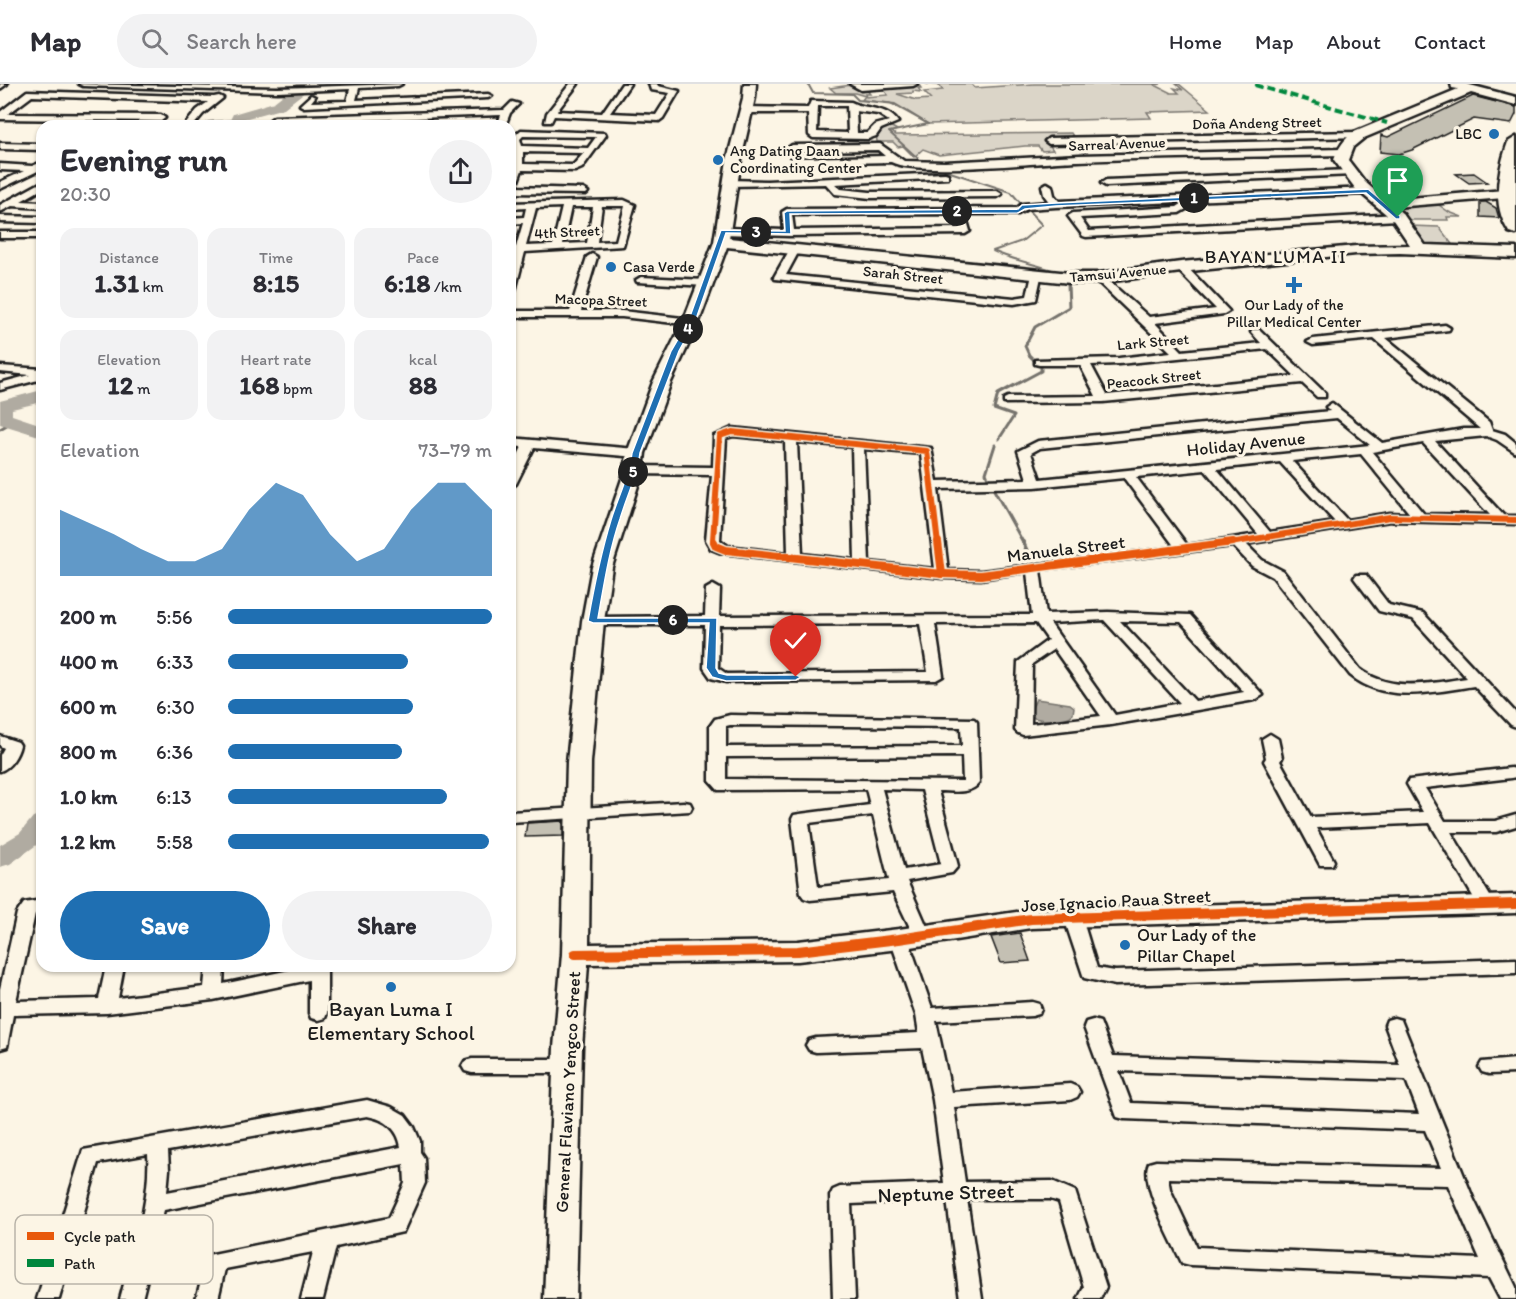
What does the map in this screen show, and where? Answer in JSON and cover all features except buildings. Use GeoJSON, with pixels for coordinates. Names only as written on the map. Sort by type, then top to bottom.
{"type":"FeatureCollection","features":[{"type":"Feature","properties":{"kind":"highway"},"geometry":{"type":"LineString","coordinates":[[1516,142],[1508,164],[1511,193],[1509,212],[1516,228]]}},
{"type":"Feature","properties":{"kind":"street"},"geometry":{"type":"LineString","coordinates":[[83,84],[266,87],[311,92],[361,85],[398,84]]}},
{"type":"Feature","properties":{"kind":"street"},"geometry":{"type":"LineString","coordinates":[[485,111],[489,84]]}},
{"type":"Feature","properties":{"kind":"street"},"geometry":{"type":"LineString","coordinates":[[543,133],[551,113],[574,84]]}},
{"type":"Feature","properties":{"kind":"street"},"geometry":{"type":"LineString","coordinates":[[604,116],[626,84]]}},
{"type":"Feature","properties":{"kind":"street"},"geometry":{"type":"LineString","coordinates":[[551,113],[662,117],[675,92],[654,88],[653,84]]}},
{"type":"Feature","properties":{"kind":"street","name":"General Flaviano Yengco Street"},"geometry":{"type":"LineString","coordinates":[[560,1299],[568,1066],[575,954],[576,812],[593,621],[605,558],[635,462],[675,351],[691,322],[722,237],[729,183],[747,110],[750,84]]}},
{"type":"Feature","properties":{"kind":"street"},"geometry":{"type":"LineString","coordinates":[[856,86],[913,84]]}},
{"type":"Feature","properties":{"kind":"street"},"geometry":{"type":"LineString","coordinates":[[1452,84],[1516,100]]}},
{"type":"Feature","properties":{"kind":"street"},"geometry":{"type":"LineString","coordinates":[[351,103],[361,85]]}},
{"type":"Feature","properties":{"kind":"street"},"geometry":{"type":"LineString","coordinates":[[193,120],[233,86]]}},
{"type":"Feature","properties":{"kind":"street"},"geometry":{"type":"LineString","coordinates":[[1420,249],[1398,217],[1350,173],[1341,160],[1343,152],[1348,143],[1364,133],[1465,86]]}},
{"type":"Feature","properties":{"kind":"street"},"geometry":{"type":"LineString","coordinates":[[311,92],[304,105],[488,96]]}},
{"type":"Feature","properties":{"kind":"street"},"geometry":{"type":"LineString","coordinates":[[0,116],[30,93],[218,100]]}},
{"type":"Feature","properties":{"kind":"street"},"geometry":{"type":"LineString","coordinates":[[28,116],[58,94]]}},
{"type":"Feature","properties":{"kind":"street"},"geometry":{"type":"LineString","coordinates":[[55,117],[84,95]]}},
{"type":"Feature","properties":{"kind":"street"},"geometry":{"type":"LineString","coordinates":[[100,103],[108,96]]}},
{"type":"Feature","properties":{"kind":"street"},"geometry":{"type":"LineString","coordinates":[[126,104],[134,97]]}},
{"type":"Feature","properties":{"kind":"street"},"geometry":{"type":"LineString","coordinates":[[136,118],[160,98]]}},
{"type":"Feature","properties":{"kind":"street"},"geometry":{"type":"LineString","coordinates":[[177,105],[185,99]]}},
{"type":"Feature","properties":{"kind":"street"},"geometry":{"type":"LineString","coordinates":[[852,108],[879,111],[895,121],[878,127],[871,135],[853,136],[813,135],[814,103],[849,103],[852,108],[853,136]]}},
{"type":"Feature","properties":{"kind":"street"},"geometry":{"type":"LineString","coordinates":[[467,120],[504,119],[515,104]]}},
{"type":"Feature","properties":{"kind":"street"},"geometry":{"type":"LineString","coordinates":[[83,117],[92,110]]}},
{"type":"Feature","properties":{"kind":"street"},"geometry":{"type":"LineString","coordinates":[[291,110],[308,112],[315,120]]}},
{"type":"Feature","properties":{"kind":"street"},"geometry":{"type":"LineString","coordinates":[[747,110],[812,111]]}},
{"type":"Feature","properties":{"kind":"street"},"geometry":{"type":"LineString","coordinates":[[109,118],[118,111]]}},
{"type":"Feature","properties":{"kind":"street"},"geometry":{"type":"LineString","coordinates":[[370,120],[485,111],[504,119]]}},
{"type":"Feature","properties":{"kind":"street"},"geometry":{"type":"LineString","coordinates":[[0,116],[161,118],[169,112]]}},
{"type":"Feature","properties":{"kind":"street"},"geometry":{"type":"LineString","coordinates":[[274,120],[308,112]]}},
{"type":"Feature","properties":{"kind":"street"},"geometry":{"type":"LineString","coordinates":[[10,126],[36,127]]}},
{"type":"Feature","properties":{"kind":"street"},"geometry":{"type":"LineString","coordinates":[[516,137],[521,133],[601,135],[579,166],[574,168],[519,167]]}},
{"type":"Feature","properties":{"kind":"street","name":"Doña Andeng Street"},"geometry":{"type":"LineString","coordinates":[[1049,141],[1364,133]]}},
{"type":"Feature","properties":{"kind":"street"},"geometry":{"type":"LineString","coordinates":[[516,140],[520,149],[516,175]]}},
{"type":"Feature","properties":{"kind":"street"},"geometry":{"type":"LineString","coordinates":[[0,146],[36,147]]}},
{"type":"Feature","properties":{"kind":"street"},"geometry":{"type":"LineString","coordinates":[[880,147],[893,159],[797,161],[792,148],[880,147]]}},
{"type":"Feature","properties":{"kind":"street"},"geometry":{"type":"LineString","coordinates":[[520,149],[589,151]]}},
{"type":"Feature","properties":{"kind":"street","name":"Sarreal Avenue"},"geometry":{"type":"LineString","coordinates":[[893,159],[902,164],[945,165],[1066,159],[1343,152]]}},
{"type":"Feature","properties":{"kind":"street"},"geometry":{"type":"LineString","coordinates":[[0,156],[36,157]]}},
{"type":"Feature","properties":{"kind":"street"},"geometry":{"type":"LineString","coordinates":[[0,167],[36,166]]}},
{"type":"Feature","properties":{"kind":"street"},"geometry":{"type":"LineString","coordinates":[[0,186],[36,166]]}},
{"type":"Feature","properties":{"kind":"street"},"geometry":{"type":"LineString","coordinates":[[1106,183],[1350,173]]}},
{"type":"Feature","properties":{"kind":"street"},"geometry":{"type":"LineString","coordinates":[[729,183],[945,176]]}},
{"type":"Feature","properties":{"kind":"street"},"geometry":{"type":"LineString","coordinates":[[0,178],[12,178]]}},
{"type":"Feature","properties":{"kind":"street"},"geometry":{"type":"LineString","coordinates":[[828,181],[833,189],[851,194],[997,194]]}},
{"type":"Feature","properties":{"kind":"street"},"geometry":{"type":"LineString","coordinates":[[1047,186],[1086,234],[1398,217]]}},
{"type":"Feature","properties":{"kind":"street"},"geometry":{"type":"LineString","coordinates":[[0,209],[5,203],[36,188]]}},
{"type":"Feature","properties":{"kind":"street"},"geometry":{"type":"LineString","coordinates":[[516,190],[583,192]]}},
{"type":"Feature","properties":{"kind":"street"},"geometry":{"type":"LineString","coordinates":[[789,233],[787,213],[1018,211],[1022,210],[1022,207],[1060,204],[1368,191]]}},
{"type":"Feature","properties":{"kind":"street"},"geometry":{"type":"LineString","coordinates":[[1383,204],[1511,193]]}},
{"type":"Feature","properties":{"kind":"street"},"geometry":{"type":"LineString","coordinates":[[1073,216],[1179,210],[1185,206],[1183,199]]}},
{"type":"Feature","properties":{"kind":"street"},"geometry":{"type":"LineString","coordinates":[[0,219],[36,201]]}},
{"type":"Feature","properties":{"kind":"street"},"geometry":{"type":"LineString","coordinates":[[5,203],[36,205]]}},
{"type":"Feature","properties":{"kind":"street","name":"4th Street"},"geometry":{"type":"LineString","coordinates":[[516,206],[624,203],[630,205],[621,243],[592,251],[557,248],[516,250]]}},
{"type":"Feature","properties":{"kind":"street"},"geometry":{"type":"LineString","coordinates":[[575,314],[592,251],[598,204]]}},
{"type":"Feature","properties":{"kind":"street"},"geometry":{"type":"LineString","coordinates":[[557,248],[567,205]]}},
{"type":"Feature","properties":{"kind":"street"},"geometry":{"type":"LineString","coordinates":[[516,248],[524,234],[532,206]]}},
{"type":"Feature","properties":{"kind":"street"},"geometry":{"type":"LineString","coordinates":[[722,237],[789,233],[965,231],[958,211]]}},
{"type":"Feature","properties":{"kind":"street"},"geometry":{"type":"LineString","coordinates":[[0,219],[36,220]]}},
{"type":"Feature","properties":{"kind":"street"},"geometry":{"type":"LineString","coordinates":[[516,221],[528,220]]}},
{"type":"Feature","properties":{"kind":"street"},"geometry":{"type":"LineString","coordinates":[[0,235],[36,234]]}},
{"type":"Feature","properties":{"kind":"street"},"geometry":{"type":"LineString","coordinates":[[516,235],[524,234]]}},
{"type":"Feature","properties":{"kind":"street","name":"Tamsui Avenue"},"geometry":{"type":"LineString","coordinates":[[722,237],[794,251],[1036,277],[1099,278],[1181,267],[1356,250],[1420,249],[1516,253]]}},
{"type":"Feature","properties":{"kind":"street","name":"Sarah Street"},"geometry":{"type":"LineString","coordinates":[[794,251],[779,277],[1014,301],[1032,297],[1036,277]]}},
{"type":"Feature","properties":{"kind":"street"},"geometry":{"type":"LineString","coordinates":[[1147,321],[1224,311],[1181,267]]}},
{"type":"Feature","properties":{"kind":"street"},"geometry":{"type":"LineString","coordinates":[[1099,278],[1147,321],[1180,355]]}},
{"type":"Feature","properties":{"kind":"street"},"geometry":{"type":"LineString","coordinates":[[641,280],[706,283]]}},
{"type":"Feature","properties":{"kind":"street","name":"Macopa Street"},"geometry":{"type":"LineString","coordinates":[[516,314],[622,314],[691,322]]}},
{"type":"Feature","properties":{"kind":"street"},"geometry":{"type":"LineString","coordinates":[[1313,342],[1445,328]]}},
{"type":"Feature","properties":{"kind":"street"},"geometry":{"type":"LineString","coordinates":[[1256,332],[1339,414],[1380,448]]}},
{"type":"Feature","properties":{"kind":"street"},"geometry":{"type":"LineString","coordinates":[[1376,335],[1485,425],[1487,432],[1514,445]]}},
{"type":"Feature","properties":{"kind":"street","name":"Lark Street"},"geometry":{"type":"LineString","coordinates":[[1039,362],[1180,355],[1269,345]]}},
{"type":"Feature","properties":{"kind":"street"},"geometry":{"type":"LineString","coordinates":[[1084,361],[1103,399]]}},
{"type":"Feature","properties":{"kind":"street"},"geometry":{"type":"LineString","coordinates":[[0,369],[36,373]]}},
{"type":"Feature","properties":{"kind":"street"},"geometry":{"type":"LineString","coordinates":[[0,387],[36,376]]}},
{"type":"Feature","properties":{"kind":"street","name":"Peacock Street"},"geometry":{"type":"LineString","coordinates":[[1008,401],[1103,399],[1304,379]]}},
{"type":"Feature","properties":{"kind":"street"},"geometry":{"type":"LineString","coordinates":[[1035,483],[1024,458],[1024,451],[1038,445],[1339,414]]}},
{"type":"Feature","properties":{"kind":"street","name":"Holiday Avenue"},"geometry":{"type":"LineString","coordinates":[[933,485],[1035,483],[1364,450],[1463,433],[1487,432]]}},
{"type":"Feature","properties":{"kind":"street"},"geometry":{"type":"LineString","coordinates":[[516,442],[635,462],[719,471],[720,436],[725,433],[791,437],[927,451],[933,485],[942,574]]}},
{"type":"Feature","properties":{"kind":"street"},"geometry":{"type":"LineString","coordinates":[[791,437],[795,558]]}},
{"type":"Feature","properties":{"kind":"street"},"geometry":{"type":"LineString","coordinates":[[1427,440],[1501,520]]}},
{"type":"Feature","properties":{"kind":"street"},"geometry":{"type":"LineString","coordinates":[[516,472],[530,443]]}},
{"type":"Feature","properties":{"kind":"street"},"geometry":{"type":"LineString","coordinates":[[858,444],[862,565]]}},
{"type":"Feature","properties":{"kind":"street"},"geometry":{"type":"LineString","coordinates":[[1364,450],[1420,517]]}},
{"type":"Feature","properties":{"kind":"street"},"geometry":{"type":"LineString","coordinates":[[1283,458],[1344,524]]}},
{"type":"Feature","properties":{"kind":"street"},"geometry":{"type":"LineString","coordinates":[[1208,466],[1267,537]]}},
{"type":"Feature","properties":{"kind":"street","name":"Manuela Street"},"geometry":{"type":"LineString","coordinates":[[719,471],[713,540],[716,546],[726,550],[942,574],[981,575],[1184,550],[1390,517],[1516,520]]}},
{"type":"Feature","properties":{"kind":"street"},"geometry":{"type":"LineString","coordinates":[[1127,473],[1184,550]]}},
{"type":"Feature","properties":{"kind":"street"},"geometry":{"type":"LineString","coordinates":[[1236,542],[1257,563],[1278,574],[1355,672],[1368,683],[1386,688],[1403,689],[1478,681]]}},
{"type":"Feature","properties":{"kind":"street"},"geometry":{"type":"LineString","coordinates":[[1033,567],[1040,619],[1111,720]]}},
{"type":"Feature","properties":{"kind":"street"},"geometry":{"type":"LineString","coordinates":[[1361,578],[1384,608],[1389,611],[1407,611],[1418,616],[1516,722]]}},
{"type":"Feature","properties":{"kind":"street"},"geometry":{"type":"LineString","coordinates":[[713,589],[711,668],[716,675],[726,678],[936,676],[927,620]]}},
{"type":"Feature","properties":{"kind":"street"},"geometry":{"type":"LineString","coordinates":[[593,621],[1040,619],[1108,616],[1185,618],[1255,695],[1111,720],[1023,730],[1025,662],[1055,642]]}},
{"type":"Feature","properties":{"kind":"street"},"geometry":{"type":"LineString","coordinates":[[1108,616],[1190,705]]}},
{"type":"Feature","properties":{"kind":"street"},"geometry":{"type":"LineString","coordinates":[[730,720],[969,722],[969,751],[971,783],[968,786],[873,784],[724,786],[718,781],[718,726],[720,722],[730,720]]}},
{"type":"Feature","properties":{"kind":"street"},"geometry":{"type":"LineString","coordinates":[[1270,739],[1274,758],[1272,760],[1326,861]]}},
{"type":"Feature","properties":{"kind":"street"},"geometry":{"type":"LineString","coordinates":[[0,741],[12,745],[12,749],[0,766]]}},
{"type":"Feature","properties":{"kind":"street"},"geometry":{"type":"LineString","coordinates":[[717,752],[969,751]]}},
{"type":"Feature","properties":{"kind":"street"},"geometry":{"type":"LineString","coordinates":[[1486,906],[1415,784],[1511,773]]}},
{"type":"Feature","properties":{"kind":"street"},"geometry":{"type":"LineString","coordinates":[[873,784],[898,881],[943,1100],[971,1299]]}},
{"type":"Feature","properties":{"kind":"street"},"geometry":{"type":"LineString","coordinates":[[878,809],[800,819],[810,894],[898,881],[950,866],[929,786]]}},
{"type":"Feature","properties":{"kind":"street"},"geometry":{"type":"LineString","coordinates":[[516,817],[684,807]]}},
{"type":"Feature","properties":{"kind":"street"},"geometry":{"type":"LineString","coordinates":[[1304,823],[1436,822],[1496,827],[1516,820]]}},
{"type":"Feature","properties":{"kind":"street","name":"Jose Ignacio Paua Street"},"geometry":{"type":"LineString","coordinates":[[575,954],[784,952],[910,938],[1020,920],[1269,910],[1516,904]]}},
{"type":"Feature","properties":{"kind":"street"},"geometry":{"type":"LineString","coordinates":[[0,1042],[5,1008],[26,913],[36,907]]}},
{"type":"Feature","properties":{"kind":"street"},"geometry":{"type":"LineString","coordinates":[[1073,918],[1090,973],[1114,978],[1516,966]]}},
{"type":"Feature","properties":{"kind":"street"},"geometry":{"type":"LineString","coordinates":[[107,1006],[114,972]]}},
{"type":"Feature","properties":{"kind":"street"},"geometry":{"type":"LineString","coordinates":[[213,993],[215,972]]}},
{"type":"Feature","properties":{"kind":"street"},"geometry":{"type":"LineString","coordinates":[[5,1008],[107,1006],[213,993],[305,972]]}},
{"type":"Feature","properties":{"kind":"street"},"geometry":{"type":"LineString","coordinates":[[318,972],[318,1013]]}},
{"type":"Feature","properties":{"kind":"street"},"geometry":{"type":"LineString","coordinates":[[925,1015],[1032,1009]]}},
{"type":"Feature","properties":{"kind":"street"},"geometry":{"type":"LineString","coordinates":[[1394,1025],[1455,1177],[1495,1269],[1511,1299]]}},
{"type":"Feature","properties":{"kind":"street"},"geometry":{"type":"LineString","coordinates":[[1093,1027],[1124,1111],[1433,1122]]}},
{"type":"Feature","properties":{"kind":"street"},"geometry":{"type":"LineString","coordinates":[[816,1045],[929,1040]]}},
{"type":"Feature","properties":{"kind":"street"},"geometry":{"type":"LineString","coordinates":[[1108,1063],[1413,1073]]}},
{"type":"Feature","properties":{"kind":"street"},"geometry":{"type":"LineString","coordinates":[[472,1066],[568,1066]]}},
{"type":"Feature","properties":{"kind":"street"},"geometry":{"type":"LineString","coordinates":[[1489,1067],[1516,1066]]}},
{"type":"Feature","properties":{"kind":"street"},"geometry":{"type":"LineString","coordinates":[[943,1100],[1070,1092]]}},
{"type":"Feature","properties":{"kind":"street"},"geometry":{"type":"LineString","coordinates":[[73,1215],[90,1156],[157,1144],[367,1108],[382,1110],[398,1119],[410,1141],[411,1150],[405,1156]]}},
{"type":"Feature","properties":{"kind":"street"},"geometry":{"type":"LineString","coordinates":[[151,1215],[159,1170],[157,1144]]}},
{"type":"Feature","properties":{"kind":"street"},"geometry":{"type":"LineString","coordinates":[[154,1203],[405,1156],[414,1158],[415,1183],[396,1226],[216,1262],[213,1274]]}},
{"type":"Feature","properties":{"kind":"street"},"geometry":{"type":"LineString","coordinates":[[1455,1177],[1156,1168],[1160,1189],[1190,1256],[1495,1269]]}},
{"type":"Feature","properties":{"kind":"street","name":"Neptune Street"},"geometry":{"type":"LineString","coordinates":[[844,1299],[840,1197],[956,1191],[1052,1190],[1068,1197],[1095,1287],[1089,1299]]}},
{"type":"Feature","properties":{"kind":"street"},"geometry":{"type":"LineString","coordinates":[[312,1299],[327,1240]]}},
{"type":"Feature","properties":{"kind":"street"},"geometry":{"type":"LineString","coordinates":[[48,1299],[52,1284]]}},
{"type":"Feature","properties":{"kind":"street"},"geometry":{"type":"LineString","coordinates":[[131,1299],[135,1284]]}},
{"type":"Feature","properties":{"kind":"street"},"geometry":{"type":"LineString","coordinates":[[207,1299],[211,1284]]}},
{"type":"Feature","properties":{"kind":"shaded area"},"geometry":{"type":"Polygon","coordinates":[[[926,84],[971,84],[975,88],[1034,84],[1161,84],[1155,85],[1171,93],[1179,93],[1174,88],[1183,90],[1176,84],[1179,84],[1210,110],[1147,112],[1151,118],[928,124],[890,103],[862,100],[865,96],[855,93],[836,93],[830,88],[851,85],[856,89],[866,89],[870,94],[865,94],[866,97],[888,95],[882,88],[919,85],[921,92],[897,94],[916,100],[931,99],[924,92],[943,90],[938,85],[926,84]]]}},
{"type":"Feature","properties":{"kind":"shaded area"},"geometry":{"type":"Polygon","coordinates":[[[888,125],[897,130],[892,132],[896,135],[1071,133],[1075,139],[1047,141],[1053,150],[1042,151],[1038,146],[1025,146],[939,155],[923,149],[914,157],[903,146],[898,147],[893,142],[877,142],[876,131],[888,125]]]}},
{"type":"Feature","properties":{"kind":"shaded area"},"geometry":{"type":"Polygon","coordinates":[[[1436,203],[1462,217],[1447,217],[1448,220],[1405,220],[1391,207],[1436,203]]]}},
{"type":"Feature","properties":{"kind":"shaded area"},"geometry":{"type":"Polygon","coordinates":[[[1410,226],[1439,227],[1455,248],[1424,245],[1410,226]]]}},
{"type":"Feature","properties":{"kind":"shaded area"},"geometry":{"type":"Polygon","coordinates":[[[1036,699],[1070,704],[1074,707],[1073,714],[1070,717],[1055,720],[1034,718],[1031,711],[1036,699]]]}},
{"type":"Feature","properties":{"kind":"waterway"},"geometry":{"type":"LineString","coordinates":[[237,120],[238,117],[248,113],[279,105],[300,88],[309,84]]}},
{"type":"Feature","properties":{"kind":"waterway"},"geometry":{"type":"LineString","coordinates":[[808,84],[813,93],[852,94],[858,100],[895,104],[928,124],[889,132],[922,162]]}},
{"type":"Feature","properties":{"kind":"waterway"},"geometry":{"type":"LineString","coordinates":[[944,170],[1011,192],[1023,206]]}},
{"type":"Feature","properties":{"kind":"waterway"},"geometry":{"type":"LineString","coordinates":[[28,200],[36,195]]}},
{"type":"Feature","properties":{"kind":"waterway"},"geometry":{"type":"LineString","coordinates":[[2,211],[17,206]]}},
{"type":"Feature","properties":{"kind":"waterway"},"geometry":{"type":"LineString","coordinates":[[1026,208],[1042,225],[1022,241],[993,251],[1063,274]]}},
{"type":"Feature","properties":{"kind":"waterway"},"geometry":{"type":"LineString","coordinates":[[999,439],[1014,416],[994,409],[998,394],[1041,371],[1041,367],[1029,355],[1025,346],[1035,327],[1069,307],[1068,284]]}},
{"type":"Feature","properties":{"kind":"waterway"},"geometry":{"type":"LineString","coordinates":[[36,397],[3,406],[2,418],[36,429]]}},
{"type":"Feature","properties":{"kind":"waterway"},"geometry":{"type":"LineString","coordinates":[[0,429],[12,422]]}},
{"type":"Feature","properties":{"kind":"waterway"},"geometry":{"type":"LineString","coordinates":[[990,483],[986,473],[995,445]]}},
{"type":"Feature","properties":{"kind":"waterway"},"geometry":{"type":"LineString","coordinates":[[994,490],[1023,543]]}},
{"type":"Feature","properties":{"kind":"waterway"},"geometry":{"type":"LineString","coordinates":[[1023,543],[1031,560]]}},
{"type":"Feature","properties":{"kind":"waterway"},"geometry":{"type":"LineString","coordinates":[[0,858],[29,839],[36,830]]}},
{"type":"Feature","properties":{"kind":"marked path"},"geometry":{"type":"LineString","coordinates":[[1255,85],[1387,123]]}},
{"type":"Feature","properties":{"kind":"cycle path"},"geometry":{"type":"LineString","coordinates":[[942,574],[927,451],[732,432],[720,436],[713,540],[716,546],[726,550],[942,574],[981,575],[1184,550],[1390,517],[1516,520]]}},
{"type":"Feature","properties":{"kind":"cycle path"},"geometry":{"type":"LineString","coordinates":[[575,954],[798,951],[899,939],[1031,919],[1516,904]]}},
{"type":"Feature","properties":{"kind":"place","name":"LBC"},"geometry":{"type":"Point","coordinates":[1494,134]}},
{"type":"Feature","properties":{"kind":"place","name":"Ang Dating Daan Coordinating Center"},"geometry":{"type":"Point","coordinates":[718,160]}},
{"type":"Feature","properties":{"kind":"place","name":"Casa Verde"},"geometry":{"type":"Point","coordinates":[611,267]}},
{"type":"Feature","properties":{"kind":"place","name":"Our Lady of the Pillar Medical Center"},"geometry":{"type":"Point","coordinates":[1294,285]}},
{"type":"Feature","properties":{"kind":"place","name":"Our Lady of the Pillar Chapel"},"geometry":{"type":"Point","coordinates":[1125,945]}},
{"type":"Feature","properties":{"kind":"place","name":"Bayan Luma I Elementary School"},"geometry":{"type":"Point","coordinates":[391,987]}},
{"type":"Feature","properties":{"kind":"district","name":"BAYAN LUMA II"},"geometry":{"type":"Point","coordinates":[1276,257]}},
{"type":"Feature","properties":{"kind":"route"},"geometry":{"type":"LineString","coordinates":[[796,677],[726,678],[716,675],[711,668],[714,620],[593,621],[602,567],[634,470],[636,453],[675,351],[691,322],[723,231],[789,233],[787,213],[1018,211],[1022,210],[1022,207],[1056,204],[1368,191],[1398,217]]}}]}
